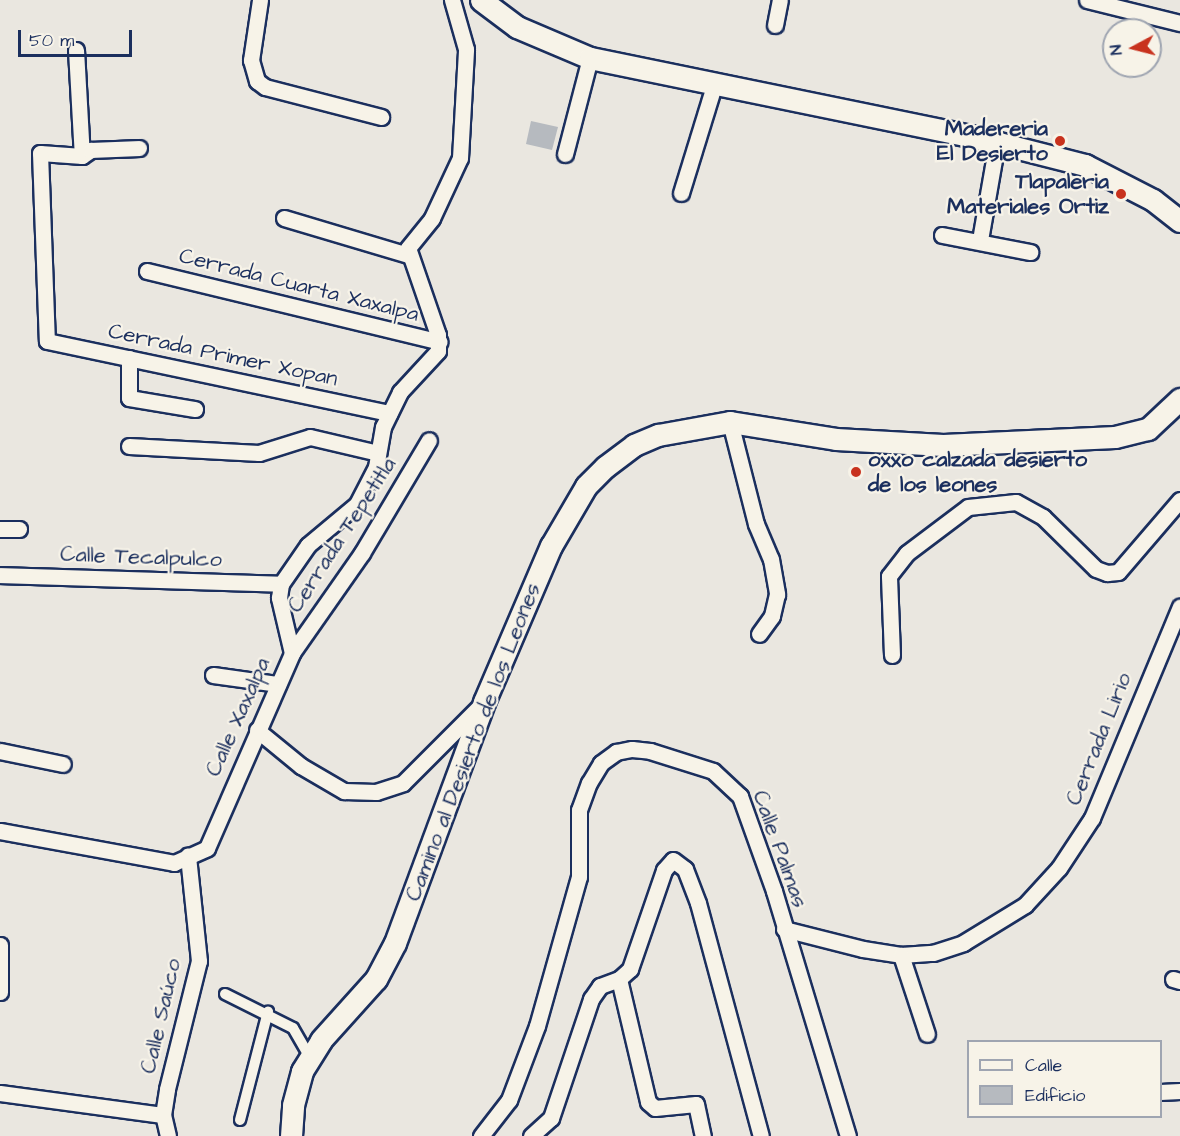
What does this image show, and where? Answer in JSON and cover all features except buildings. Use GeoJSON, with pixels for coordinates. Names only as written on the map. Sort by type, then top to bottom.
{"type":"FeatureCollection","features":[{"type":"Feature","properties":{"kind":"main road"},"geometry":{"type":"LineString","coordinates":[[481,0],[517,27],[590,58],[714,87],[997,143],[1085,165],[1153,200],[1180,221]]}},
{"type":"Feature","properties":{"kind":"main road","name":"Camino al Desierto de los Leones"},"geometry":{"type":"LineString","coordinates":[[291,1136],[293,1105],[302,1071],[310,1058],[376,979],[395,944],[484,702],[551,546],[586,486],[634,445],[677,429],[730,422],[836,439],[943,445],[1042,443],[1132,435],[1160,421],[1180,399]]}},
{"type":"Feature","properties":{"kind":"street"},"geometry":{"type":"LineString","coordinates":[[261,0],[251,60],[257,81],[265,87],[381,117]]}},
{"type":"Feature","properties":{"kind":"street"},"geometry":{"type":"LineString","coordinates":[[280,584],[308,544],[357,504],[378,453],[390,413],[400,392],[434,357],[440,342],[408,255],[408,248],[432,218],[460,158],[466,49],[452,0]]}},
{"type":"Feature","properties":{"kind":"street"},"geometry":{"type":"LineString","coordinates":[[775,25],[780,0]]}},
{"type":"Feature","properties":{"kind":"street"},"geometry":{"type":"LineString","coordinates":[[1087,0],[1180,23]]}},
{"type":"Feature","properties":{"kind":"street"},"geometry":{"type":"LineString","coordinates":[[76,50],[82,156]]}},
{"type":"Feature","properties":{"kind":"street"},"geometry":{"type":"LineString","coordinates":[[565,154],[590,58]]}},
{"type":"Feature","properties":{"kind":"street"},"geometry":{"type":"LineString","coordinates":[[681,193],[714,87]]}},
{"type":"Feature","properties":{"kind":"street"},"geometry":{"type":"LineString","coordinates":[[980,240],[997,143]]}},
{"type":"Feature","properties":{"kind":"street"},"geometry":{"type":"LineString","coordinates":[[82,156],[91,150],[139,148]]}},
{"type":"Feature","properties":{"kind":"street","name":"Cerrada Primer Xopan"},"geometry":{"type":"LineString","coordinates":[[82,156],[40,153],[47,341],[390,413]]}},
{"type":"Feature","properties":{"kind":"street"},"geometry":{"type":"LineString","coordinates":[[284,218],[408,255]]}},
{"type":"Feature","properties":{"kind":"street"},"geometry":{"type":"LineString","coordinates":[[942,235],[980,240],[1030,252]]}},
{"type":"Feature","properties":{"kind":"street","name":"Cerrada Cuarta Xaxalpa"},"geometry":{"type":"LineString","coordinates":[[147,271],[440,342]]}},
{"type":"Feature","properties":{"kind":"street"},"geometry":{"type":"LineString","coordinates":[[129,358],[129,399],[195,409]]}},
{"type":"Feature","properties":{"kind":"street"},"geometry":{"type":"LineString","coordinates":[[730,422],[756,524],[771,559],[777,594],[771,616],[759,634]]}},
{"type":"Feature","properties":{"kind":"street"},"geometry":{"type":"LineString","coordinates":[[129,446],[259,453],[310,436],[378,453]]}},
{"type":"Feature","properties":{"kind":"street","name":"Cerrada Tepetitla"},"geometry":{"type":"LineString","coordinates":[[292,653],[362,554],[429,440]]}},
{"type":"Feature","properties":{"kind":"street"},"geometry":{"type":"LineString","coordinates":[[892,655],[889,576],[907,553],[968,507],[1016,502],[1043,517],[1096,569],[1107,573],[1118,572],[1180,500]]}},
{"type":"Feature","properties":{"kind":"street"},"geometry":{"type":"LineString","coordinates":[[0,529],[19,529]]}},
{"type":"Feature","properties":{"kind":"street","name":"Calle Tecalpulco"},"geometry":{"type":"LineString","coordinates":[[0,575],[280,584]]}},
{"type":"Feature","properties":{"kind":"street","name":"Calle Xaxalpa"},"geometry":{"type":"LineString","coordinates":[[0,831],[174,862],[207,848],[292,653],[279,598],[280,584]]}},
{"type":"Feature","properties":{"kind":"street","name":"Cerrada Lirio"},"geometry":{"type":"LineString","coordinates":[[784,929],[901,955],[933,953],[963,943],[1025,905],[1059,868],[1092,818],[1110,781],[1150,672],[1180,607]]}},
{"type":"Feature","properties":{"kind":"street"},"geometry":{"type":"LineString","coordinates":[[213,675],[278,684]]}},
{"type":"Feature","properties":{"kind":"street"},"geometry":{"type":"LineString","coordinates":[[257,730],[301,766],[344,791],[376,792],[403,783],[444,746],[484,702]]}},
{"type":"Feature","properties":{"kind":"street"},"geometry":{"type":"LineString","coordinates":[[0,751],[63,765]]}},
{"type":"Feature","properties":{"kind":"street","name":"Calle Palmas"},"geometry":{"type":"LineString","coordinates":[[480,1136],[509,1100],[537,1026],[579,877],[579,810],[601,763],[616,752],[650,751],[714,771],[728,781],[740,795],[751,823],[848,1136]]}},
{"type":"Feature","properties":{"kind":"street","name":"Calle Saúco"},"geometry":{"type":"LineString","coordinates":[[163,1115],[199,961],[188,856]]}},
{"type":"Feature","properties":{"kind":"street"},"geometry":{"type":"LineString","coordinates":[[531,1136],[551,1118],[556,1108],[591,999],[600,986],[619,979],[630,969],[664,870],[673,860],[685,869],[698,903],[761,1136]]}},
{"type":"Feature","properties":{"kind":"street"},"geometry":{"type":"LineString","coordinates":[[0,945],[0,992]]}},
{"type":"Feature","properties":{"kind":"street"},"geometry":{"type":"LineString","coordinates":[[901,955],[927,1034]]}},
{"type":"Feature","properties":{"kind":"street"},"geometry":{"type":"LineString","coordinates":[[619,979],[648,1102],[656,1108],[696,1104],[703,1136]]}},
{"type":"Feature","properties":{"kind":"street"},"geometry":{"type":"LineString","coordinates":[[225,994],[268,1012],[293,1028],[310,1058]]}},
{"type":"Feature","properties":{"kind":"street"},"geometry":{"type":"LineString","coordinates":[[240,1120],[268,1012]]}},
{"type":"Feature","properties":{"kind":"street"},"geometry":{"type":"LineString","coordinates":[[1162,1092],[1180,1091]]}},
{"type":"Feature","properties":{"kind":"street"},"geometry":{"type":"LineString","coordinates":[[0,1093],[163,1115],[168,1136]]}},
{"type":"Feature","properties":{"kind":"place","name":"Madereria El Desierto"},"geometry":{"type":"Point","coordinates":[1060,141]}},
{"type":"Feature","properties":{"kind":"place","name":"Tlapaleria Materiales Ortiz"},"geometry":{"type":"Point","coordinates":[1121,194]}},
{"type":"Feature","properties":{"kind":"place","name":"oxxo calzada desierto de los leones"},"geometry":{"type":"Point","coordinates":[856,472]}}]}
